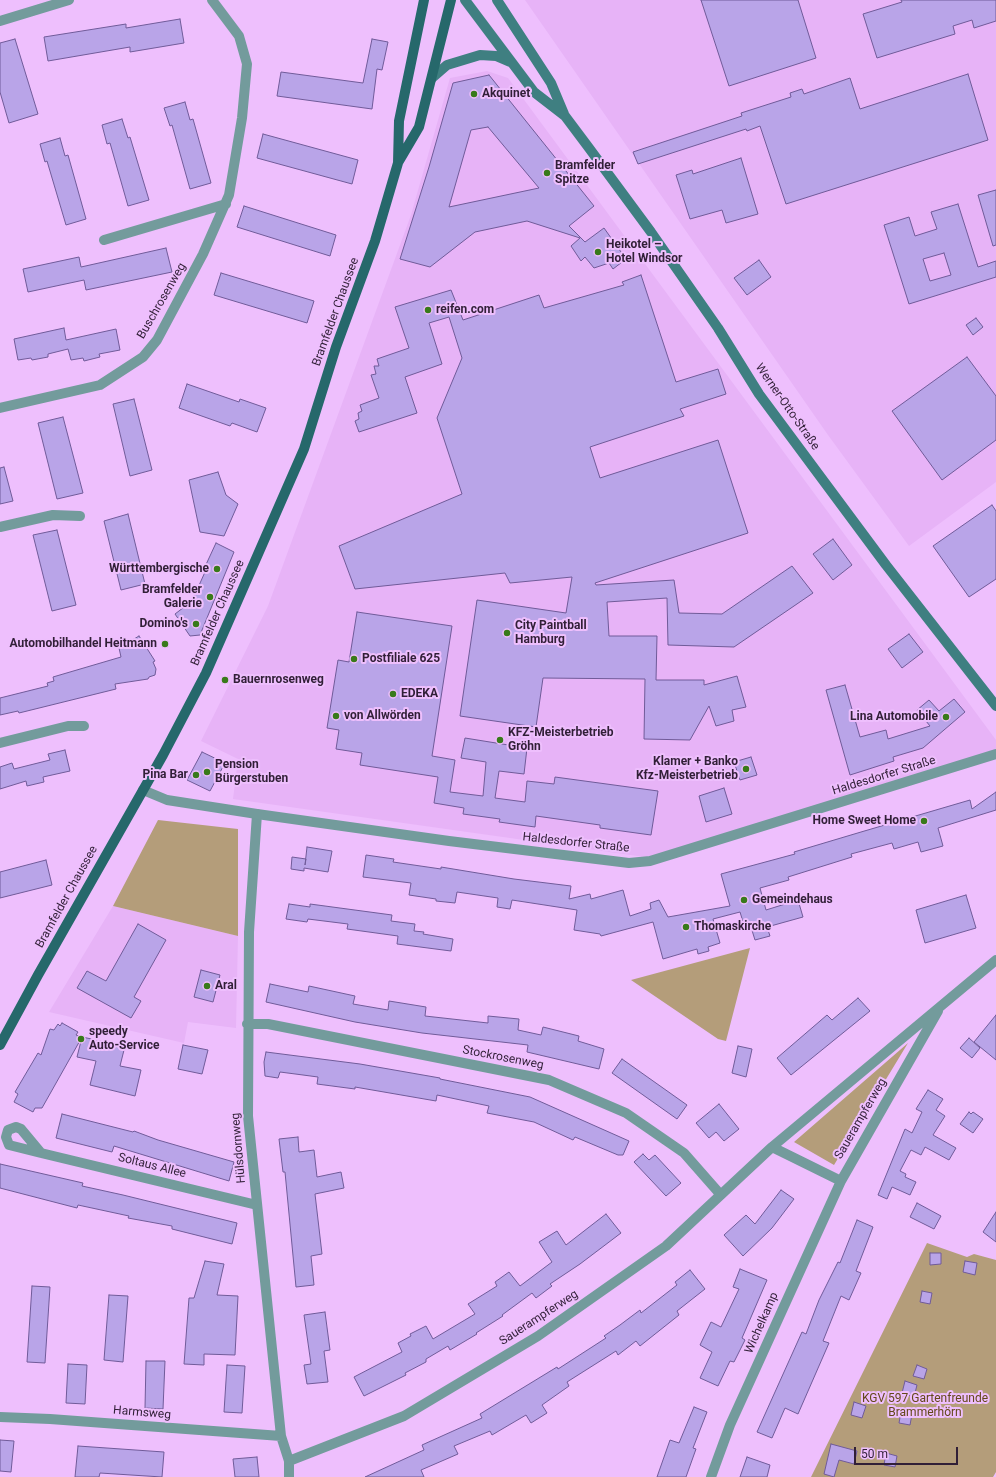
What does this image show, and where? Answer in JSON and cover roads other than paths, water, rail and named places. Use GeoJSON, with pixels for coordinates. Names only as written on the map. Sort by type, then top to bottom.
{"type":"FeatureCollection","features":[{"type":"Feature","properties":{"kind":"main road","name":"Bramfelder Chaussee"},"geometry":{"type":"LineString","coordinates":[[398,163],[399,121],[424,0]]}},
{"type":"Feature","properties":{"kind":"main road","name":"Bramfelder Chaussee"},"geometry":{"type":"LineString","coordinates":[[0,1045],[41,968],[143,790],[206,673],[304,448],[336,347],[375,241],[398,163],[419,127],[451,0]]}},
{"type":"Feature","properties":{"kind":"main road","name":"Werner-Otto-Straße"},"geometry":{"type":"LineString","coordinates":[[465,0],[534,92],[565,116]]}},
{"type":"Feature","properties":{"kind":"main road","name":"Werner-Otto-Straße"},"geometry":{"type":"LineString","coordinates":[[497,0],[551,83],[565,116],[651,232],[718,328],[764,400],[886,565],[996,706]]}},
{"type":"Feature","properties":{"kind":"main road"},"geometry":{"type":"LineString","coordinates":[[432,78],[447,65],[480,55],[496,56],[512,63]]}},
{"type":"Feature","properties":{"kind":"street"},"geometry":{"type":"LineString","coordinates":[[0,21],[69,0]]}},
{"type":"Feature","properties":{"kind":"street","name":"Buschrosenweg"},"geometry":{"type":"LineString","coordinates":[[0,408],[100,385],[143,357],[157,340],[203,254],[226,204],[242,118],[247,64],[239,36],[212,0]]}},
{"type":"Feature","properties":{"kind":"street"},"geometry":{"type":"LineString","coordinates":[[104,240],[226,204]]}},
{"type":"Feature","properties":{"kind":"street"},"geometry":{"type":"LineString","coordinates":[[0,527],[53,515],[80,516]]}},
{"type":"Feature","properties":{"kind":"street"},"geometry":{"type":"LineString","coordinates":[[0,743],[68,726],[84,726]]}},
{"type":"Feature","properties":{"kind":"street","name":"Haldesdorfer Straße"},"geometry":{"type":"LineString","coordinates":[[143,790],[166,800],[257,814],[449,842],[629,863],[650,861],[996,754]]}},
{"type":"Feature","properties":{"kind":"street","name":"Hülsdornweg"},"geometry":{"type":"LineString","coordinates":[[257,814],[249,932],[248,1116],[281,1436],[289,1461],[289,1477]]}},
{"type":"Feature","properties":{"kind":"street","name":"Sauerampferweg"},"geometry":{"type":"LineString","coordinates":[[289,1461],[404,1416],[538,1336],[666,1246],[772,1147],[996,960]]}},
{"type":"Feature","properties":{"kind":"street","name":"Sauerampferweg"},"geometry":{"type":"LineString","coordinates":[[840,1181],[942,1004]]}},
{"type":"Feature","properties":{"kind":"street","name":"Stockrosenweg"},"geometry":{"type":"LineString","coordinates":[[248,1024],[268,1024],[549,1080],[626,1113],[684,1154],[720,1194]]}},
{"type":"Feature","properties":{"kind":"street"},"geometry":{"type":"LineString","coordinates":[[772,1147],[840,1181]]}},
{"type":"Feature","properties":{"kind":"street","name":"Soltaus Allee"},"geometry":{"type":"LineString","coordinates":[[41,1153],[257,1205]]}},
{"type":"Feature","properties":{"kind":"street","name":"Wichelkamp"},"geometry":{"type":"LineString","coordinates":[[711,1477],[730,1424],[840,1181]]}},
{"type":"Feature","properties":{"kind":"street","name":"Harmsweg"},"geometry":{"type":"LineString","coordinates":[[0,1417],[50,1419],[281,1436]]}},
{"type":"Feature","properties":{"kind":"place","name":"Akquinet"},"geometry":{"type":"Point","coordinates":[474,94]}},
{"type":"Feature","properties":{"kind":"place","name":"Bramfelder Spitze"},"geometry":{"type":"Point","coordinates":[547,173]}},
{"type":"Feature","properties":{"kind":"place","name":"Heikotel – Hotel Windsor"},"geometry":{"type":"Point","coordinates":[598,252]}},
{"type":"Feature","properties":{"kind":"place","name":"reifen.com"},"geometry":{"type":"Point","coordinates":[428,310]}},
{"type":"Feature","properties":{"kind":"place","name":"Württembergische"},"geometry":{"type":"Point","coordinates":[217,569]}},
{"type":"Feature","properties":{"kind":"place","name":"Bramfelder Galerie"},"geometry":{"type":"Point","coordinates":[210,597]}},
{"type":"Feature","properties":{"kind":"place","name":"Domino's"},"geometry":{"type":"Point","coordinates":[196,624]}},
{"type":"Feature","properties":{"kind":"place","name":"City Paintball Hamburg"},"geometry":{"type":"Point","coordinates":[507,633]}},
{"type":"Feature","properties":{"kind":"place","name":"Automobilhandel Heitmann"},"geometry":{"type":"Point","coordinates":[165,644]}},
{"type":"Feature","properties":{"kind":"place","name":"Postfiliale 625"},"geometry":{"type":"Point","coordinates":[354,659]}},
{"type":"Feature","properties":{"kind":"place","name":"Bauernrosenweg"},"geometry":{"type":"Point","coordinates":[225,680]}},
{"type":"Feature","properties":{"kind":"place","name":"EDEKA"},"geometry":{"type":"Point","coordinates":[393,694]}},
{"type":"Feature","properties":{"kind":"place","name":"von Allwörden"},"geometry":{"type":"Point","coordinates":[336,716]}},
{"type":"Feature","properties":{"kind":"place","name":"Lina Automobile"},"geometry":{"type":"Point","coordinates":[946,717]}},
{"type":"Feature","properties":{"kind":"place","name":"KFZ-Meisterbetrieb Gröhn"},"geometry":{"type":"Point","coordinates":[500,740]}},
{"type":"Feature","properties":{"kind":"place","name":"Klamer + Banko Kfz-Meisterbetrieb"},"geometry":{"type":"Point","coordinates":[746,769]}},
{"type":"Feature","properties":{"kind":"place","name":"Pension Bürgerstuben"},"geometry":{"type":"Point","coordinates":[207,772]}},
{"type":"Feature","properties":{"kind":"place","name":"Pina Bar"},"geometry":{"type":"Point","coordinates":[196,775]}},
{"type":"Feature","properties":{"kind":"place","name":"Home Sweet Home"},"geometry":{"type":"Point","coordinates":[924,821]}},
{"type":"Feature","properties":{"kind":"place","name":"Gemeindehaus"},"geometry":{"type":"Point","coordinates":[744,900]}},
{"type":"Feature","properties":{"kind":"place","name":"Thomaskirche"},"geometry":{"type":"Point","coordinates":[686,927]}},
{"type":"Feature","properties":{"kind":"place","name":"Aral"},"geometry":{"type":"Point","coordinates":[207,986]}},
{"type":"Feature","properties":{"kind":"place","name":"speedy Auto-Service"},"geometry":{"type":"Point","coordinates":[81,1039]}},
{"type":"Feature","properties":{"kind":"park label","name":"KGV 597 Gartenfreunde Brammerhörn"},"geometry":{"type":"Point","coordinates":[925,1406]}}]}
